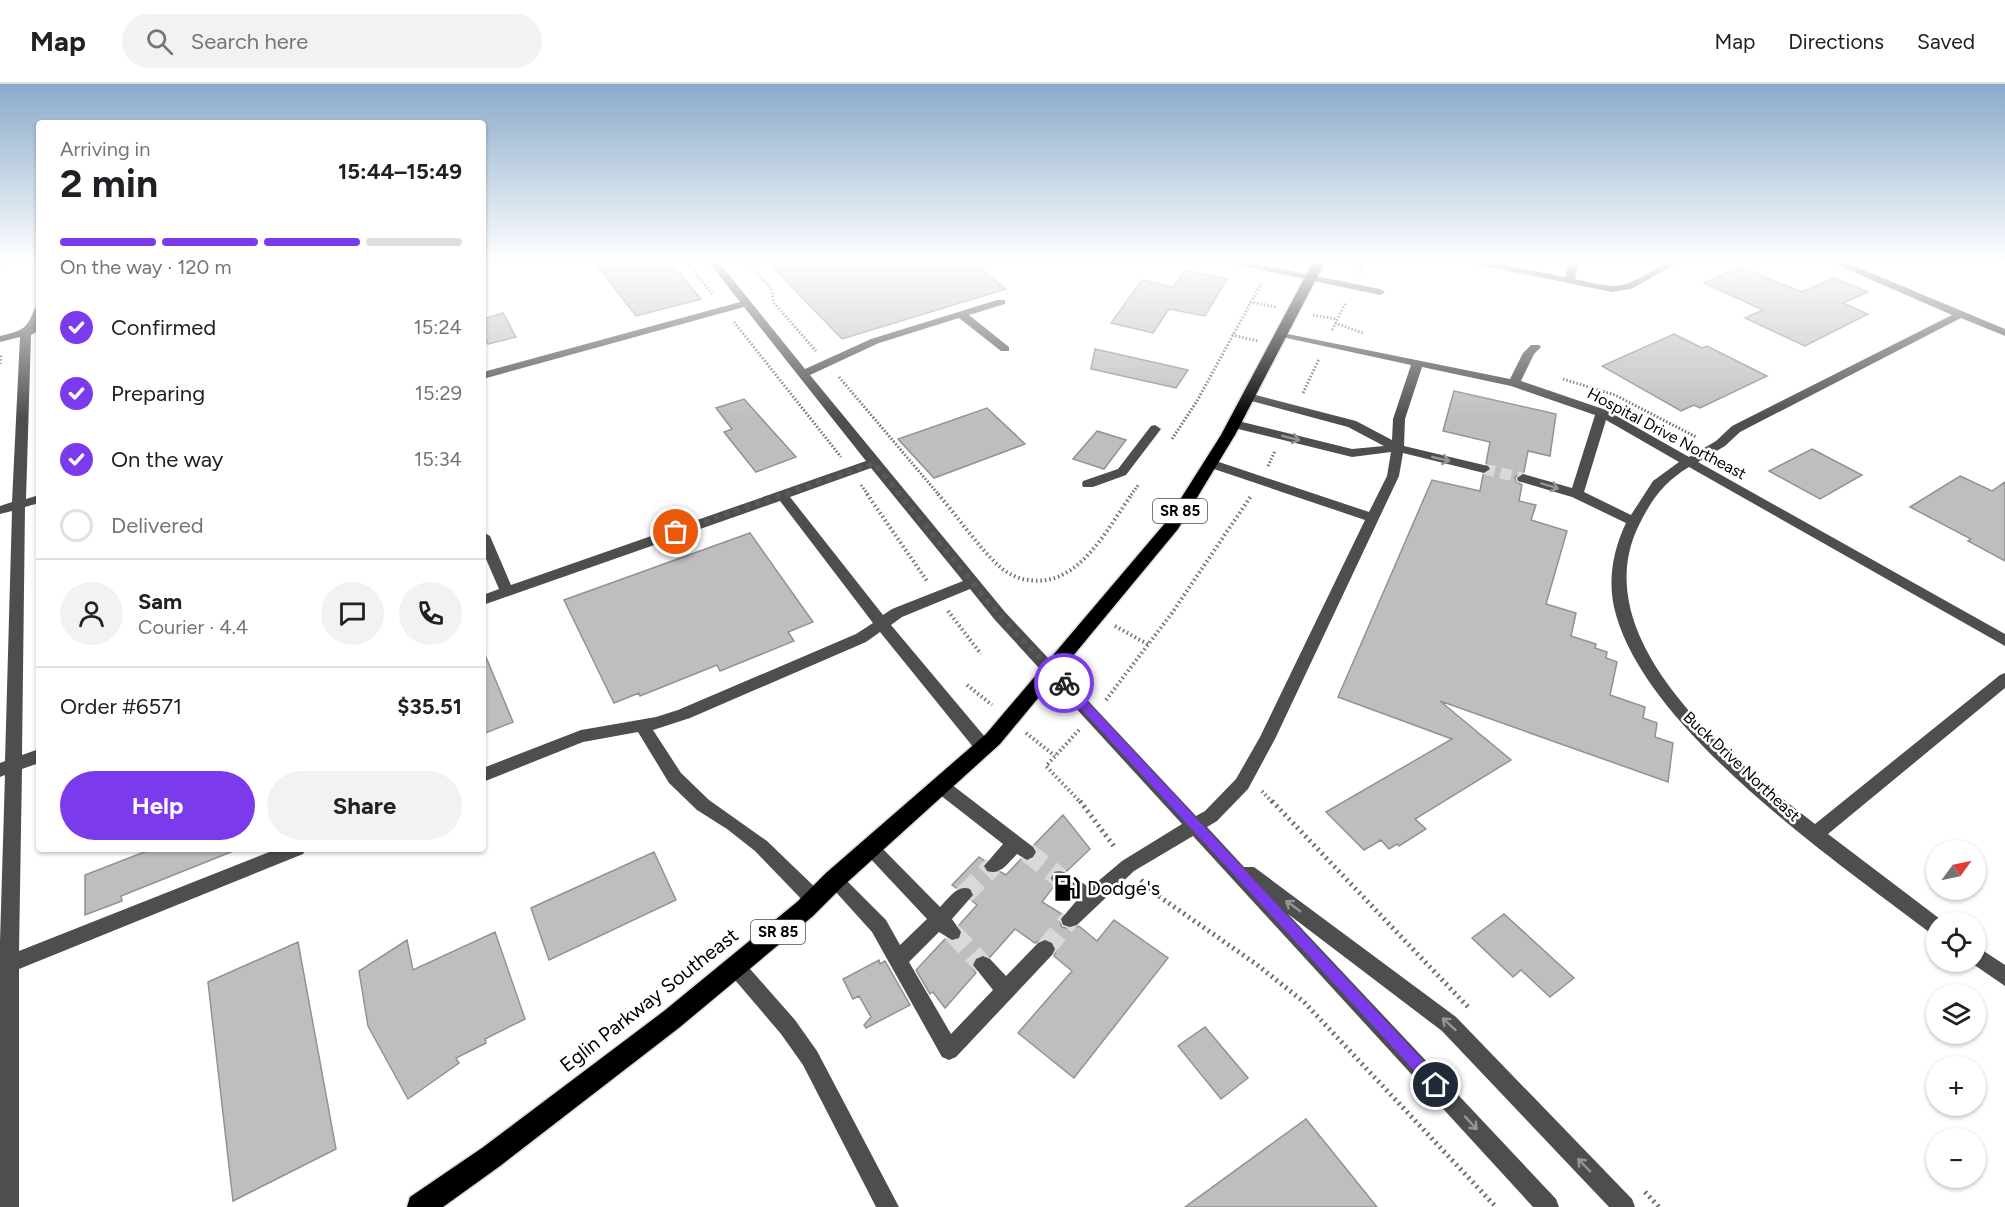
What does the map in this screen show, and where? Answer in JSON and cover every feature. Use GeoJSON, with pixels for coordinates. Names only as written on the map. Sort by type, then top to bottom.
{"type":"FeatureCollection","features":[{"type":"Feature","properties":{"kind":"highway","name":"SR 85"},"geometry":{"type":"LineString","coordinates":[[1052,670],[1172,525],[1212,464],[1293,312]]}},
{"type":"Feature","properties":{"kind":"highway","name":"Eglin Parkway Southeast"},"geometry":{"type":"LineString","coordinates":[[420,1207],[507,1145],[672,1019],[815,900],[834,880],[872,849],[984,748],[1052,670]]}},
{"type":"Feature","properties":{"kind":"street"},"geometry":{"type":"LineString","coordinates":[[486,375],[712,312]]}},
{"type":"Feature","properties":{"kind":"street"},"geometry":{"type":"LineString","coordinates":[[754,312],[972,583],[1216,850],[1548,1207]]}},
{"type":"Feature","properties":{"kind":"street"},"geometry":{"type":"LineString","coordinates":[[803,374],[875,341],[965,312]]}},
{"type":"Feature","properties":{"kind":"street"},"geometry":{"type":"LineString","coordinates":[[1957,312],[2005,333]]}},
{"type":"Feature","properties":{"kind":"street"},"geometry":{"type":"LineString","coordinates":[[960,314],[1005,349]]}},
{"type":"Feature","properties":{"kind":"street","name":"Buck Drive Northeast"},"geometry":{"type":"LineString","coordinates":[[1926,918],[1760,788],[1692,723],[1664,690],[1645,662],[1622,610],[1618,580],[1619,562],[1634,522],[1657,485],[1669,475],[1722,445],[1736,429],[1961,314]]}},
{"type":"Feature","properties":{"kind":"street"},"geometry":{"type":"LineString","coordinates":[[0,339],[32,331],[21,411],[21,504],[7,767],[5,966],[8,1207]]}},
{"type":"Feature","properties":{"kind":"street","name":"Hospital Drive Northeast"},"geometry":{"type":"LineString","coordinates":[[1282,334],[1514,383],[1602,413],[2005,641]]}},
{"type":"Feature","properties":{"kind":"street"},"geometry":{"type":"LineString","coordinates":[[1514,383],[1535,346]]}},
{"type":"Feature","properties":{"kind":"street"},"geometry":{"type":"LineString","coordinates":[[1070,919],[1128,866],[1210,816],[1242,784],[1267,739],[1393,476],[1398,448],[1398,420],[1418,362]]}},
{"type":"Feature","properties":{"kind":"street"},"geometry":{"type":"LineString","coordinates":[[1248,397],[1352,424],[1398,448],[1484,469]]}},
{"type":"Feature","properties":{"kind":"street"},"geometry":{"type":"LineString","coordinates":[[1577,494],[1602,413]]}},
{"type":"Feature","properties":{"kind":"street"},"geometry":{"type":"LineString","coordinates":[[1234,424],[1352,453],[1398,448]]}},
{"type":"Feature","properties":{"kind":"street"},"geometry":{"type":"LineString","coordinates":[[1088,484],[1122,472],[1155,429]]}},
{"type":"Feature","properties":{"kind":"street"},"geometry":{"type":"LineString","coordinates":[[486,599],[874,463]]}},
{"type":"Feature","properties":{"kind":"street"},"geometry":{"type":"LineString","coordinates":[[1212,464],[1372,518]]}},
{"type":"Feature","properties":{"kind":"street"},"geometry":{"type":"LineString","coordinates":[[1523,478],[1577,494],[1634,522]]}},
{"type":"Feature","properties":{"kind":"street"},"geometry":{"type":"LineString","coordinates":[[782,495],[881,623],[984,748]]}},
{"type":"Feature","properties":{"kind":"street"},"geometry":{"type":"LineString","coordinates":[[0,510],[36,500]]}},
{"type":"Feature","properties":{"kind":"street"},"geometry":{"type":"LineString","coordinates":[[486,543],[507,591]]}},
{"type":"Feature","properties":{"kind":"street"},"geometry":{"type":"LineString","coordinates":[[486,774],[581,736],[642,725],[694,710],[861,638],[897,613],[972,583]]}},
{"type":"Feature","properties":{"kind":"street"},"geometry":{"type":"LineString","coordinates":[[1816,834],[2005,680]]}},
{"type":"Feature","properties":{"kind":"street"},"geometry":{"type":"LineString","coordinates":[[642,725],[675,778],[703,805],[733,824],[761,846],[815,900]]}},
{"type":"Feature","properties":{"kind":"street"},"geometry":{"type":"LineString","coordinates":[[7,767],[36,757]]}},
{"type":"Feature","properties":{"kind":"street"},"geometry":{"type":"LineString","coordinates":[[941,786],[1021,848],[993,866]]}},
{"type":"Feature","properties":{"kind":"street"},"geometry":{"type":"LineString","coordinates":[[872,849],[946,925]]}},
{"type":"Feature","properties":{"kind":"street"},"geometry":{"type":"LineString","coordinates":[[1216,850],[1449,1024],[1624,1207]]}},
{"type":"Feature","properties":{"kind":"street"},"geometry":{"type":"LineString","coordinates":[[5,966],[290,852]]}},
{"type":"Feature","properties":{"kind":"street"},"geometry":{"type":"LineString","coordinates":[[1060,878],[1091,898]]}},
{"type":"Feature","properties":{"kind":"street"},"geometry":{"type":"LineString","coordinates":[[834,880],[879,926],[949,1050],[1044,949]]}},
{"type":"Feature","properties":{"kind":"street"},"geometry":{"type":"LineString","coordinates":[[898,960],[946,925],[964,895]]}},
{"type":"Feature","properties":{"kind":"street"},"geometry":{"type":"LineString","coordinates":[[1986,963],[2005,977]]}},
{"type":"Feature","properties":{"kind":"street"},"geometry":{"type":"LineString","coordinates":[[983,965],[1006,990]]}},
{"type":"Feature","properties":{"kind":"street"},"geometry":{"type":"LineString","coordinates":[[736,967],[788,1027],[810,1058],[888,1207]]}},
{"type":"Feature","properties":{"kind":"path"},"geometry":{"type":"LineString","coordinates":[[782,312],[1000,567],[1014,577],[1024,580],[1046,580],[1056,578],[1074,568],[1143,478]]}},
{"type":"Feature","properties":{"kind":"path"},"geometry":{"type":"LineString","coordinates":[[1168,444],[1197,400],[1245,312]]}},
{"type":"Feature","properties":{"kind":"path"},"geometry":{"type":"LineString","coordinates":[[1296,410],[1341,312]]}},
{"type":"Feature","properties":{"kind":"path"},"geometry":{"type":"LineString","coordinates":[[1282,436],[1237,520],[1149,645],[1093,715],[1046,766],[1065,783],[1099,824],[1128,866],[1160,897],[1256,964],[1304,1002],[1496,1207]]}},
{"type":"Feature","properties":{"kind":"path"},"geometry":{"type":"LineString","coordinates":[[1096,616],[1149,645]]}},
{"type":"Feature","properties":{"kind":"path"},"geometry":{"type":"LineString","coordinates":[[1247,775],[1470,1008]]}},
{"type":"Feature","properties":{"kind":"path"},"geometry":{"type":"LineString","coordinates":[[1643,1190],[1659,1207]]}},
{"type":"Feature","properties":{"kind":"building"},"geometry":{"type":"Polygon","coordinates":[[[633,312],[650,312],[636,316],[633,312]]]}},
{"type":"Feature","properties":{"kind":"building"},"geometry":{"type":"Polygon","coordinates":[[[816,312],[929,312],[842,339],[816,312]]]}},
{"type":"Feature","properties":{"kind":"building"},"geometry":{"type":"Polygon","coordinates":[[[1119,312],[1167,312],[1153,333],[1111,323],[1119,312]]]}},
{"type":"Feature","properties":{"kind":"building"},"geometry":{"type":"Polygon","coordinates":[[[1187,312],[1207,312],[1205,316],[1187,312]]]}},
{"type":"Feature","properties":{"kind":"building"},"geometry":{"type":"Polygon","coordinates":[[[1758,312],[1868,314],[1805,346],[1745,318],[1758,312]]]}},
{"type":"Feature","properties":{"kind":"building"},"geometry":{"type":"Polygon","coordinates":[[[503,313],[516,337],[488,344],[486,318],[503,313]]]}},
{"type":"Feature","properties":{"kind":"building"},"geometry":{"type":"Polygon","coordinates":[[[1674,334],[1702,348],[1707,346],[1767,376],[1700,408],[1694,405],[1681,411],[1602,366],[1674,334]]]}},
{"type":"Feature","properties":{"kind":"building"},"geometry":{"type":"Polygon","coordinates":[[[1095,349],[1188,370],[1176,388],[1091,369],[1095,349]]]}},
{"type":"Feature","properties":{"kind":"building"},"geometry":{"type":"Polygon","coordinates":[[[1454,391],[1556,414],[1550,456],[1528,451],[1524,472],[1515,477],[1516,482],[1522,485],[1519,501],[1536,505],[1531,520],[1567,531],[1546,604],[1576,613],[1571,636],[1596,644],[1595,648],[1607,652],[1606,658],[1617,662],[1610,695],[1645,707],[1643,718],[1657,723],[1655,737],[1673,743],[1668,782],[1440,701],[1511,760],[1415,819],[1426,829],[1399,846],[1397,844],[1389,849],[1381,840],[1364,850],[1326,812],[1452,739],[1338,697],[1432,480],[1480,491],[1483,475],[1492,469],[1486,463],[1490,442],[1443,431],[1454,391]]]}},
{"type":"Feature","properties":{"kind":"building"},"geometry":{"type":"Polygon","coordinates":[[[744,399],[796,457],[756,472],[724,432],[732,429],[716,408],[744,399]]]}},
{"type":"Feature","properties":{"kind":"building"},"geometry":{"type":"Polygon","coordinates":[[[987,408],[1025,444],[934,478],[898,439],[987,408]]]}},
{"type":"Feature","properties":{"kind":"building"},"geometry":{"type":"Polygon","coordinates":[[[1097,431],[1126,440],[1104,469],[1073,459],[1097,431]]]}},
{"type":"Feature","properties":{"kind":"building"},"geometry":{"type":"Polygon","coordinates":[[[1812,449],[1862,475],[1820,499],[1769,471],[1812,449]]]}},
{"type":"Feature","properties":{"kind":"building"},"geometry":{"type":"Polygon","coordinates":[[[1960,476],[1992,491],[2005,482],[2005,561],[1968,541],[1971,539],[1910,507],[1960,476]]]}},
{"type":"Feature","properties":{"kind":"building"},"geometry":{"type":"Polygon","coordinates":[[[750,533],[813,622],[788,632],[794,641],[720,671],[717,665],[640,696],[639,693],[614,703],[564,600],[750,533]]]}},
{"type":"Feature","properties":{"kind":"building"},"geometry":{"type":"Polygon","coordinates":[[[486,657],[513,722],[486,733],[486,657]]]}},
{"type":"Feature","properties":{"kind":"building"},"geometry":{"type":"Polygon","coordinates":[[[1063,815],[1090,849],[1067,871],[1058,869],[1052,871],[1049,879],[1054,886],[1042,902],[1062,914],[1059,920],[1062,927],[1071,929],[1079,926],[1097,941],[1114,920],[1168,958],[1074,1078],[1018,1033],[1072,971],[1054,956],[1057,948],[1053,941],[1044,938],[1035,943],[1015,929],[990,957],[982,954],[974,958],[971,966],[976,973],[945,1008],[933,992],[930,994],[916,970],[945,939],[953,942],[961,939],[963,931],[959,925],[977,905],[971,900],[975,895],[970,887],[956,888],[952,885],[979,857],[985,861],[982,866],[986,873],[1001,872],[1006,875],[1021,859],[1028,862],[1034,859],[1038,853],[1034,845],[1063,815]]]}},
{"type":"Feature","properties":{"kind":"building"},"geometry":{"type":"Polygon","coordinates":[[[144,852],[231,852],[121,896],[122,901],[85,915],[85,875],[144,852]]]}},
{"type":"Feature","properties":{"kind":"building"},"geometry":{"type":"Polygon","coordinates":[[[654,852],[676,900],[549,960],[531,908],[654,852]]]}},
{"type":"Feature","properties":{"kind":"building"},"geometry":{"type":"Polygon","coordinates":[[[1504,914],[1574,978],[1550,997],[1521,970],[1513,977],[1472,938],[1504,914]]]}},
{"type":"Feature","properties":{"kind":"building"},"geometry":{"type":"Polygon","coordinates":[[[495,932],[525,1019],[485,1039],[486,1043],[456,1058],[459,1063],[408,1099],[368,1026],[359,971],[407,940],[413,970],[495,932]]]}},
{"type":"Feature","properties":{"kind":"building"},"geometry":{"type":"Polygon","coordinates":[[[298,942],[336,1149],[233,1201],[208,982],[298,942]]]}},
{"type":"Feature","properties":{"kind":"building"},"geometry":{"type":"Polygon","coordinates":[[[879,960],[880,964],[885,961],[910,1005],[866,1028],[864,1025],[871,1017],[859,996],[853,999],[843,979],[879,960]]]}},
{"type":"Feature","properties":{"kind":"building"},"geometry":{"type":"Polygon","coordinates":[[[1205,1027],[1248,1078],[1221,1099],[1178,1046],[1205,1027]]]}},
{"type":"Feature","properties":{"kind":"building"},"geometry":{"type":"Polygon","coordinates":[[[1306,1119],[1377,1207],[1185,1207],[1306,1119]]]}},
{"type":"Feature","properties":{"kind":"tunnel"},"geometry":{"type":"LineString","coordinates":[[1484,469],[1523,478]]}},
{"type":"Feature","properties":{"kind":"tunnel"},"geometry":{"type":"LineString","coordinates":[[1027,852],[1060,878]]}},
{"type":"Feature","properties":{"kind":"tunnel"},"geometry":{"type":"LineString","coordinates":[[964,895],[993,866]]}},
{"type":"Feature","properties":{"kind":"tunnel"},"geometry":{"type":"LineString","coordinates":[[1045,949],[1070,919]]}},
{"type":"Feature","properties":{"kind":"tunnel"},"geometry":{"type":"LineString","coordinates":[[952,932],[983,965]]}},
{"type":"Feature","properties":{"kind":"way so far"},"geometry":{"type":"LineString","coordinates":[[676,532],[874,463],[1000,616],[1064,683]]}},
{"type":"Feature","properties":{"kind":"place","name":"Dodge's"},"geometry":{"type":"Point","coordinates":[1067,888]}},
{"type":"Feature","properties":{"kind":"route"},"geometry":{"type":"LineString","coordinates":[[1064,683],[1216,850],[1436,1085]]}}]}
